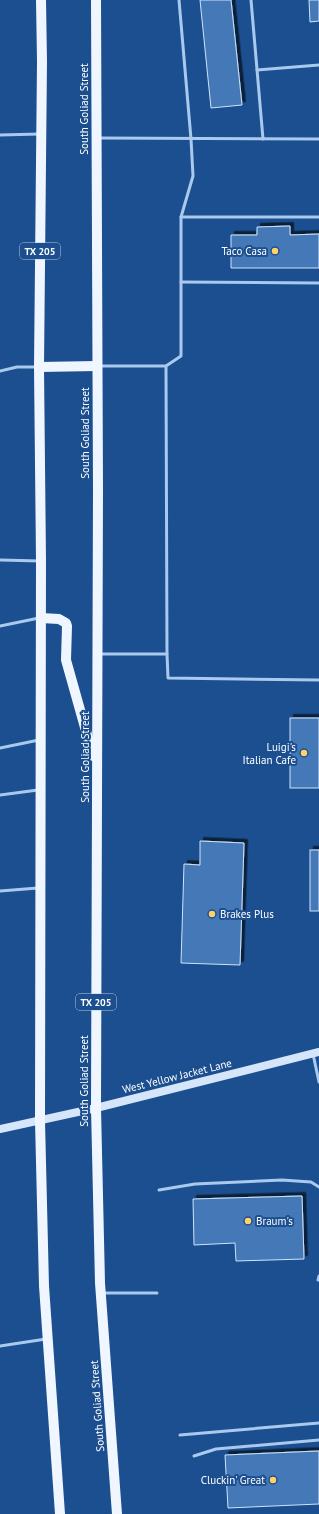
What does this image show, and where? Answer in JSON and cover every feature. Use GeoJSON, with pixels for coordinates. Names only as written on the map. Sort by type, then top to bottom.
{"type":"FeatureCollection","features":[{"type":"Feature","properties":{"kind":"main road","name":"TX 205"},"geometry":{"type":"LineString","coordinates":[[41,0],[39,367],[41,561],[40,1121],[44,1286],[60,1514]]}},
{"type":"Feature","properties":{"kind":"main road","name":"South Goliad Street"},"geometry":{"type":"LineString","coordinates":[[96,0],[96,1108],[100,1293],[117,1514]]}},
{"type":"Feature","properties":{"kind":"main road"},"geometry":{"type":"LineString","coordinates":[[39,367],[97,366]]}},
{"type":"Feature","properties":{"kind":"main road"},"geometry":{"type":"LineString","coordinates":[[41,618],[59,619],[66,622],[66,660],[97,768]]}},
{"type":"Feature","properties":{"kind":"street","name":"West Yellow Jacket Lane"},"geometry":{"type":"LineString","coordinates":[[0,1129],[96,1108],[316,1053]]}},
{"type":"Feature","properties":{"kind":"lane"},"geometry":{"type":"LineString","coordinates":[[97,366],[166,366],[182,356],[182,217],[193,176],[179,0]]}},
{"type":"Feature","properties":{"kind":"lane"},"geometry":{"type":"LineString","coordinates":[[250,0],[262,139]]}},
{"type":"Feature","properties":{"kind":"lane"},"geometry":{"type":"LineString","coordinates":[[257,70],[319,65]]}},
{"type":"Feature","properties":{"kind":"lane"},"geometry":{"type":"LineString","coordinates":[[0,135],[41,134]]}},
{"type":"Feature","properties":{"kind":"lane"},"geometry":{"type":"LineString","coordinates":[[95,138],[319,139]]}},
{"type":"Feature","properties":{"kind":"lane"},"geometry":{"type":"LineString","coordinates":[[182,217],[319,218]]}},
{"type":"Feature","properties":{"kind":"lane"},"geometry":{"type":"LineString","coordinates":[[181,282],[319,283]]}},
{"type":"Feature","properties":{"kind":"lane"},"geometry":{"type":"LineString","coordinates":[[166,366],[168,678],[319,680]]}},
{"type":"Feature","properties":{"kind":"lane"},"geometry":{"type":"LineString","coordinates":[[0,371],[17,367],[39,367]]}},
{"type":"Feature","properties":{"kind":"lane"},"geometry":{"type":"LineString","coordinates":[[0,560],[41,561]]}},
{"type":"Feature","properties":{"kind":"lane"},"geometry":{"type":"LineString","coordinates":[[0,626],[41,618]]}},
{"type":"Feature","properties":{"kind":"lane"},"geometry":{"type":"LineString","coordinates":[[97,654],[167,654]]}},
{"type":"Feature","properties":{"kind":"lane"},"geometry":{"type":"LineString","coordinates":[[0,748],[40,740]]}},
{"type":"Feature","properties":{"kind":"lane"},"geometry":{"type":"LineString","coordinates":[[0,795],[40,790]]}},
{"type":"Feature","properties":{"kind":"lane"},"geometry":{"type":"LineString","coordinates":[[0,891],[40,888]]}},
{"type":"Feature","properties":{"kind":"lane"},"geometry":{"type":"LineString","coordinates":[[316,1053],[319,1082]]}},
{"type":"Feature","properties":{"kind":"lane"},"geometry":{"type":"LineString","coordinates":[[159,1190],[195,1184],[282,1180],[311,1182],[319,1187]]}},
{"type":"Feature","properties":{"kind":"lane"},"geometry":{"type":"LineString","coordinates":[[318,1280],[319,1276]]}},
{"type":"Feature","properties":{"kind":"lane"},"geometry":{"type":"LineString","coordinates":[[100,1293],[157,1292]]}},
{"type":"Feature","properties":{"kind":"lane"},"geometry":{"type":"LineString","coordinates":[[0,1346],[48,1339]]}},
{"type":"Feature","properties":{"kind":"lane"},"geometry":{"type":"LineString","coordinates":[[180,1435],[319,1424]]}},
{"type":"Feature","properties":{"kind":"lane"},"geometry":{"type":"LineString","coordinates":[[194,1456],[216,1449],[319,1440]]}},
{"type":"Feature","properties":{"kind":"building"},"geometry":{"type":"Polygon","coordinates":[[[200,0],[231,0],[242,105],[211,108],[200,0]]]}},
{"type":"Feature","properties":{"kind":"building"},"geometry":{"type":"Polygon","coordinates":[[[309,0],[319,0],[319,21],[310,22],[309,0]]]}},
{"type":"Feature","properties":{"kind":"building","name":"Taco Casa"},"geometry":{"type":"Polygon","coordinates":[[[290,226],[290,235],[319,234],[319,268],[231,268],[231,235],[257,235],[257,227],[290,226]]]}},
{"type":"Feature","properties":{"kind":"building","name":"Luigi's Italian Cafe"},"geometry":{"type":"Polygon","coordinates":[[[290,718],[319,718],[319,788],[290,788],[290,718]]]}},
{"type":"Feature","properties":{"kind":"building","name":"Brakes Plus"},"geometry":{"type":"Polygon","coordinates":[[[200,841],[244,843],[240,965],[181,963],[184,864],[200,865],[200,841]]]}},
{"type":"Feature","properties":{"kind":"building"},"geometry":{"type":"Polygon","coordinates":[[[310,850],[319,850],[319,911],[310,911],[310,850]]]}},
{"type":"Feature","properties":{"kind":"building","name":"Braum's"},"geometry":{"type":"Polygon","coordinates":[[[302,1196],[304,1259],[236,1261],[235,1243],[194,1245],[193,1199],[302,1196]]]}},
{"type":"Feature","properties":{"kind":"building","name":"Cluckin' Great"},"geometry":{"type":"Polygon","coordinates":[[[319,1451],[319,1504],[228,1508],[225,1455],[319,1451]]]}},
{"type":"Feature","properties":{"kind":"place","name":"Taco Casa"},"geometry":{"type":"Point","coordinates":[275,251]}},
{"type":"Feature","properties":{"kind":"place","name":"Luigi's Italian Cafe"},"geometry":{"type":"Point","coordinates":[304,753]}},
{"type":"Feature","properties":{"kind":"place","name":"Brakes Plus"},"geometry":{"type":"Point","coordinates":[212,914]}},
{"type":"Feature","properties":{"kind":"place","name":"Braum's"},"geometry":{"type":"Point","coordinates":[248,1221]}},
{"type":"Feature","properties":{"kind":"place","name":"Cluckin' Great"},"geometry":{"type":"Point","coordinates":[273,1480]}}]}
